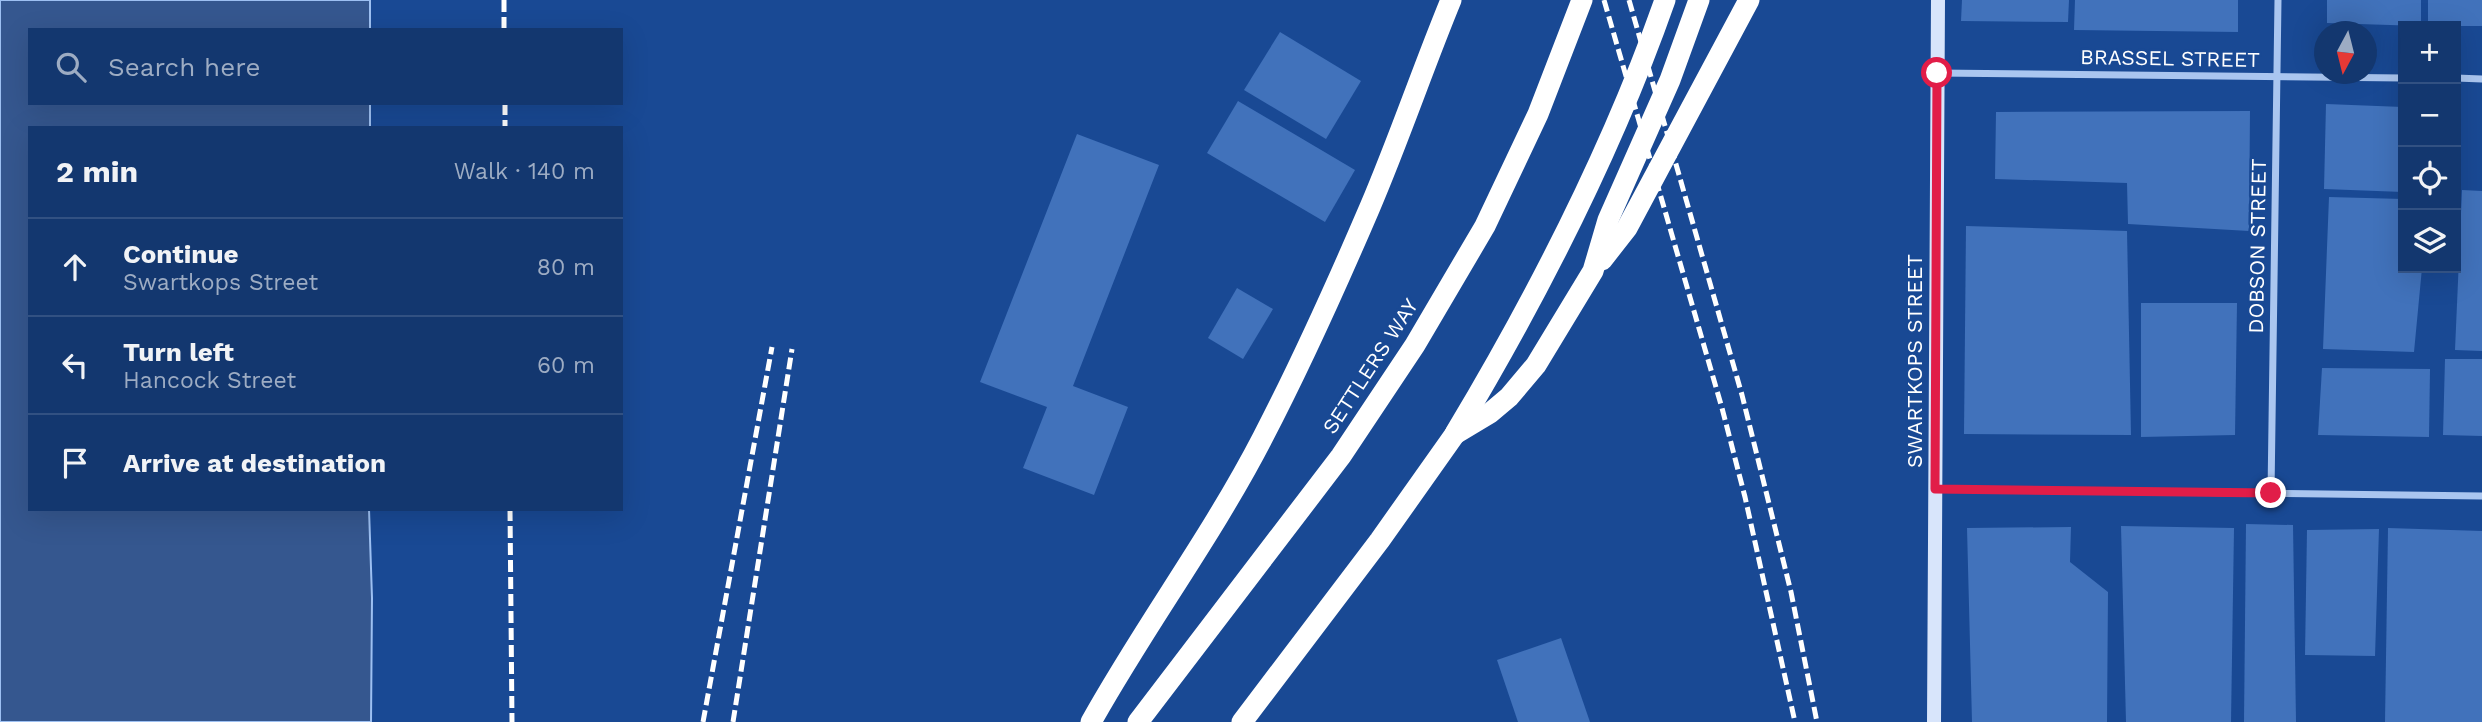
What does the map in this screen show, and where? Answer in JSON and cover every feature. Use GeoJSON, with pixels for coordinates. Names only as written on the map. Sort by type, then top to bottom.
{"type":"FeatureCollection","features":[{"type":"Feature","properties":{"kind":"highway"},"geometry":{"type":"LineString","coordinates":[[1091,722],[1214,523],[1285,393],[1371,205],[1451,0]]}},
{"type":"Feature","properties":{"kind":"highway","name":"SETTLERS WAY"},"geometry":{"type":"LineString","coordinates":[[1138,722],[1341,456],[1415,345],[1485,226],[1538,114],[1582,0]]}},
{"type":"Feature","properties":{"kind":"highway"},"geometry":{"type":"LineString","coordinates":[[1242,722],[1380,540],[1455,434],[1512,337],[1580,203],[1640,73],[1665,0]]}},
{"type":"Feature","properties":{"kind":"highway"},"geometry":{"type":"LineString","coordinates":[[1593,271],[1608,220],[1670,79],[1699,0]]}},
{"type":"Feature","properties":{"kind":"highway"},"geometry":{"type":"LineString","coordinates":[[1455,434],[1490,413],[1536,365],[1593,271],[1627,228],[1749,0]]}},
{"type":"Feature","properties":{"kind":"street","name":"SWARTKOPS STREET"},"geometry":{"type":"LineString","coordinates":[[1934,722],[1938,0]]}},
{"type":"Feature","properties":{"kind":"street","name":"DOBSON STREET"},"geometry":{"type":"LineString","coordinates":[[2271,493],[2277,0]]}},
{"type":"Feature","properties":{"kind":"street","name":"BRASSEL STREET"},"geometry":{"type":"LineString","coordinates":[[1937,73],[2398,78]]}},
{"type":"Feature","properties":{"kind":"street"},"geometry":{"type":"LineString","coordinates":[[2461,78],[2482,79]]}},
{"type":"Feature","properties":{"kind":"street"},"geometry":{"type":"LineString","coordinates":[[1935,489],[2482,496]]}},
{"type":"Feature","properties":{"kind":"water"},"geometry":{"type":"Polygon","coordinates":[[[0,0],[370,0],[370,28],[28,28],[28,105],[370,105],[370,126],[28,126],[28,511],[369,511],[372,598],[371,722],[0,722],[0,0]]]}},
{"type":"Feature","properties":{"kind":"building"},"geometry":{"type":"Polygon","coordinates":[[[1962,0],[2069,0],[2068,22],[1961,21],[1962,0]]]}},
{"type":"Feature","properties":{"kind":"building"},"geometry":{"type":"Polygon","coordinates":[[[2075,0],[2238,0],[2238,32],[2074,30],[2075,0]]]}},
{"type":"Feature","properties":{"kind":"building"},"geometry":{"type":"Polygon","coordinates":[[[2327,0],[2421,0],[2421,21],[2398,21],[2398,25],[2377,25],[2377,21],[2327,21],[2327,0]]]}},
{"type":"Feature","properties":{"kind":"building"},"geometry":{"type":"Polygon","coordinates":[[[2428,0],[2482,0],[2482,26],[2461,26],[2461,21],[2428,21],[2428,0]]]}},
{"type":"Feature","properties":{"kind":"building"},"geometry":{"type":"Polygon","coordinates":[[[1280,32],[1361,81],[1326,139],[1244,90],[1280,32]]]}},
{"type":"Feature","properties":{"kind":"building"},"geometry":{"type":"Polygon","coordinates":[[[1238,101],[1355,170],[1325,222],[1207,153],[1238,101]]]}},
{"type":"Feature","properties":{"kind":"building"},"geometry":{"type":"Polygon","coordinates":[[[2326,104],[2398,107],[2398,192],[2324,189],[2326,104]]]}},
{"type":"Feature","properties":{"kind":"building"},"geometry":{"type":"Polygon","coordinates":[[[2250,111],[2249,231],[2128,224],[2127,183],[1995,179],[1996,112],[2250,111]]]}},
{"type":"Feature","properties":{"kind":"building"},"geometry":{"type":"Polygon","coordinates":[[[1077,134],[1159,165],[1073,386],[1128,407],[1094,495],[1023,468],[1047,407],[980,382],[1077,134]]]}},
{"type":"Feature","properties":{"kind":"building"},"geometry":{"type":"Polygon","coordinates":[[[2462,190],[2482,191],[2482,351],[2455,350],[2458,273],[2461,273],[2462,190]]]}},
{"type":"Feature","properties":{"kind":"building"},"geometry":{"type":"Polygon","coordinates":[[[2329,197],[2398,199],[2398,273],[2422,273],[2414,352],[2323,349],[2329,197]]]}},
{"type":"Feature","properties":{"kind":"building"},"geometry":{"type":"Polygon","coordinates":[[[1966,226],[2127,231],[2131,435],[1964,434],[1966,226]]]}},
{"type":"Feature","properties":{"kind":"building"},"geometry":{"type":"Polygon","coordinates":[[[1237,288],[1273,309],[1243,359],[1208,338],[1237,288]]]}},
{"type":"Feature","properties":{"kind":"building"},"geometry":{"type":"Polygon","coordinates":[[[2141,303],[2237,303],[2235,435],[2141,437],[2141,303]]]}},
{"type":"Feature","properties":{"kind":"building"},"geometry":{"type":"Polygon","coordinates":[[[2445,359],[2482,359],[2482,436],[2443,435],[2445,359]]]}},
{"type":"Feature","properties":{"kind":"building"},"geometry":{"type":"Polygon","coordinates":[[[2322,368],[2430,369],[2429,437],[2318,435],[2322,368]]]}},
{"type":"Feature","properties":{"kind":"building"},"geometry":{"type":"Polygon","coordinates":[[[2246,524],[2293,525],[2296,722],[2244,722],[2246,524]]]}},
{"type":"Feature","properties":{"kind":"building"},"geometry":{"type":"Polygon","coordinates":[[[2121,526],[2234,528],[2231,722],[2126,722],[2121,526]]]}},
{"type":"Feature","properties":{"kind":"building"},"geometry":{"type":"Polygon","coordinates":[[[2071,527],[2070,562],[2108,592],[2107,722],[1972,722],[1967,528],[2071,527]]]}},
{"type":"Feature","properties":{"kind":"building"},"geometry":{"type":"Polygon","coordinates":[[[2388,528],[2482,531],[2482,722],[2385,722],[2388,528]]]}},
{"type":"Feature","properties":{"kind":"building"},"geometry":{"type":"Polygon","coordinates":[[[2379,529],[2375,656],[2305,655],[2307,530],[2379,529]]]}},
{"type":"Feature","properties":{"kind":"building"},"geometry":{"type":"Polygon","coordinates":[[[1561,638],[1590,722],[1518,722],[1497,660],[1561,638]]]}},
{"type":"Feature","properties":{"kind":"railway"},"geometry":{"type":"LineString","coordinates":[[504,0],[504,28]]}},
{"type":"Feature","properties":{"kind":"railway"},"geometry":{"type":"LineString","coordinates":[[1604,0],[1722,408],[1745,497],[1795,722]]}},
{"type":"Feature","properties":{"kind":"railway"},"geometry":{"type":"LineString","coordinates":[[1629,0],[1742,395],[1791,592],[1817,722]]}},
{"type":"Feature","properties":{"kind":"railway"},"geometry":{"type":"LineString","coordinates":[[505,105],[505,126]]}},
{"type":"Feature","properties":{"kind":"railway"},"geometry":{"type":"LineString","coordinates":[[703,722],[772,347]]}},
{"type":"Feature","properties":{"kind":"railway"},"geometry":{"type":"LineString","coordinates":[[733,722],[792,349]]}},
{"type":"Feature","properties":{"kind":"railway"},"geometry":{"type":"LineString","coordinates":[[510,511],[512,722]]}},
{"type":"Feature","properties":{"kind":"route"},"geometry":{"type":"LineString","coordinates":[[1937,73],[1935,489],[2271,493]]}}]}
